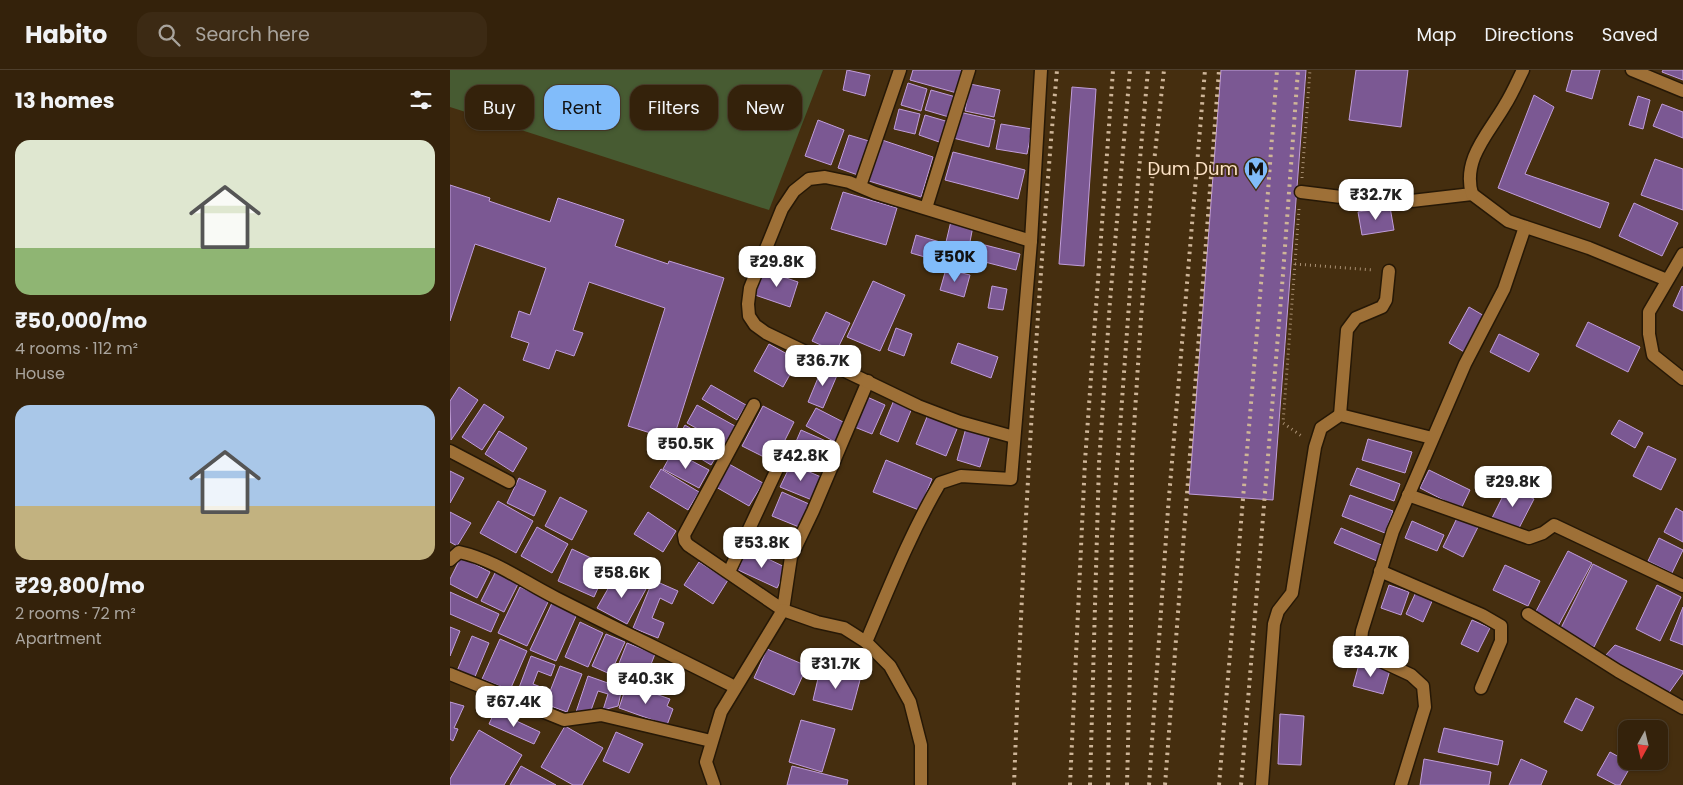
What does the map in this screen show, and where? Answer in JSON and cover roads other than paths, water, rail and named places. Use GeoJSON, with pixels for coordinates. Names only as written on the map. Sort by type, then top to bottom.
{"type":"FeatureCollection","features":[{"type":"Feature","properties":{"kind":"street"},"geometry":{"type":"LineString","coordinates":[[860,186],[900,70]]}},
{"type":"Feature","properties":{"kind":"street"},"geometry":{"type":"LineString","coordinates":[[926,208],[969,70]]}},
{"type":"Feature","properties":{"kind":"street"},"geometry":{"type":"LineString","coordinates":[[866,642],[918,522],[940,483],[961,476],[1011,479],[1031,240],[1041,70]]}},
{"type":"Feature","properties":{"kind":"street"},"geometry":{"type":"LineString","coordinates":[[1523,70],[1505,105],[1474,154],[1469,183],[1472,194],[1508,221],[1589,248],[1667,280]]}},
{"type":"Feature","properties":{"kind":"street"},"geometry":{"type":"LineString","coordinates":[[1632,70],[1683,91]]}},
{"type":"Feature","properties":{"kind":"street"},"geometry":{"type":"LineString","coordinates":[[1014,437],[918,406],[766,333],[755,325],[749,316],[748,304],[750,288],[782,209],[794,191],[809,179],[825,177],[860,186],[874,193],[1031,240]]}},
{"type":"Feature","properties":{"kind":"street"},"geometry":{"type":"LineString","coordinates":[[1301,192],[1365,200],[1403,202],[1472,194]]}},
{"type":"Feature","properties":{"kind":"street"},"geometry":{"type":"LineString","coordinates":[[1401,785],[1425,707],[1424,686],[1411,675],[1366,654],[1361,641],[1362,631],[1392,530],[1465,364],[1504,289],[1525,227]]}},
{"type":"Feature","properties":{"kind":"street"},"geometry":{"type":"LineString","coordinates":[[1683,254],[1649,312],[1649,334],[1653,355],[1683,379]]}},
{"type":"Feature","properties":{"kind":"street"},"geometry":{"type":"LineString","coordinates":[[1340,415],[1347,330],[1356,318],[1382,308],[1386,300],[1389,271]]}},
{"type":"Feature","properties":{"kind":"street"},"geometry":{"type":"LineString","coordinates":[[714,785],[706,762],[721,712],[735,686],[783,610],[791,557],[813,511],[868,381]]}},
{"type":"Feature","properties":{"kind":"street"},"geometry":{"type":"LineString","coordinates":[[754,405],[684,535],[684,541],[783,610],[817,622],[844,628],[866,642],[890,666],[910,702],[920,745],[921,785]]}},
{"type":"Feature","properties":{"kind":"street"},"geometry":{"type":"LineString","coordinates":[[1262,785],[1274,624],[1278,610],[1292,593],[1315,446],[1321,428],[1340,415],[1432,438]]}},
{"type":"Feature","properties":{"kind":"street"},"geometry":{"type":"LineString","coordinates":[[450,451],[509,482]]}},
{"type":"Feature","properties":{"kind":"street"},"geometry":{"type":"LineString","coordinates":[[729,572],[785,452]]}},
{"type":"Feature","properties":{"kind":"street"},"geometry":{"type":"LineString","coordinates":[[1408,495],[1528,538],[1543,533],[1554,525],[1683,586]]}},
{"type":"Feature","properties":{"kind":"street"},"geometry":{"type":"LineString","coordinates":[[450,560],[459,552],[473,555],[494,564],[554,597],[735,686]]}},
{"type":"Feature","properties":{"kind":"street"},"geometry":{"type":"LineString","coordinates":[[1380,570],[1501,626],[1501,641],[1481,688]]}},
{"type":"Feature","properties":{"kind":"street"},"geometry":{"type":"LineString","coordinates":[[1528,614],[1618,672],[1683,708]]}},
{"type":"Feature","properties":{"kind":"street"},"geometry":{"type":"LineString","coordinates":[[450,674],[564,720],[601,715],[711,741]]}},
{"type":"Feature","properties":{"kind":"railway"},"geometry":{"type":"LineString","coordinates":[[1014,785],[1031,427],[1057,70]]}},
{"type":"Feature","properties":{"kind":"railway"},"geometry":{"type":"LineString","coordinates":[[1070,785],[1085,461],[1113,70]]}},
{"type":"Feature","properties":{"kind":"railway"},"geometry":{"type":"LineString","coordinates":[[1090,785],[1099,463],[1110,301],[1130,70]]}},
{"type":"Feature","properties":{"kind":"railway"},"geometry":{"type":"LineString","coordinates":[[1108,785],[1112,537],[1148,70]]}},
{"type":"Feature","properties":{"kind":"railway"},"geometry":{"type":"LineString","coordinates":[[1127,785],[1131,630],[1132,459],[1152,181],[1164,70]]}},
{"type":"Feature","properties":{"kind":"railway"},"geometry":{"type":"LineString","coordinates":[[1149,785],[1168,509],[1205,70]]}},
{"type":"Feature","properties":{"kind":"railway"},"geometry":{"type":"LineString","coordinates":[[1165,785],[1219,70]]}},
{"type":"Feature","properties":{"kind":"railway"},"geometry":{"type":"LineString","coordinates":[[1219,785],[1277,70]]}},
{"type":"Feature","properties":{"kind":"railway"},"geometry":{"type":"LineString","coordinates":[[1241,785],[1298,70]]}},
{"type":"Feature","properties":{"kind":"place","name":"Dum Dum"},"geometry":{"type":"Point","coordinates":[1256,190]}}]}
